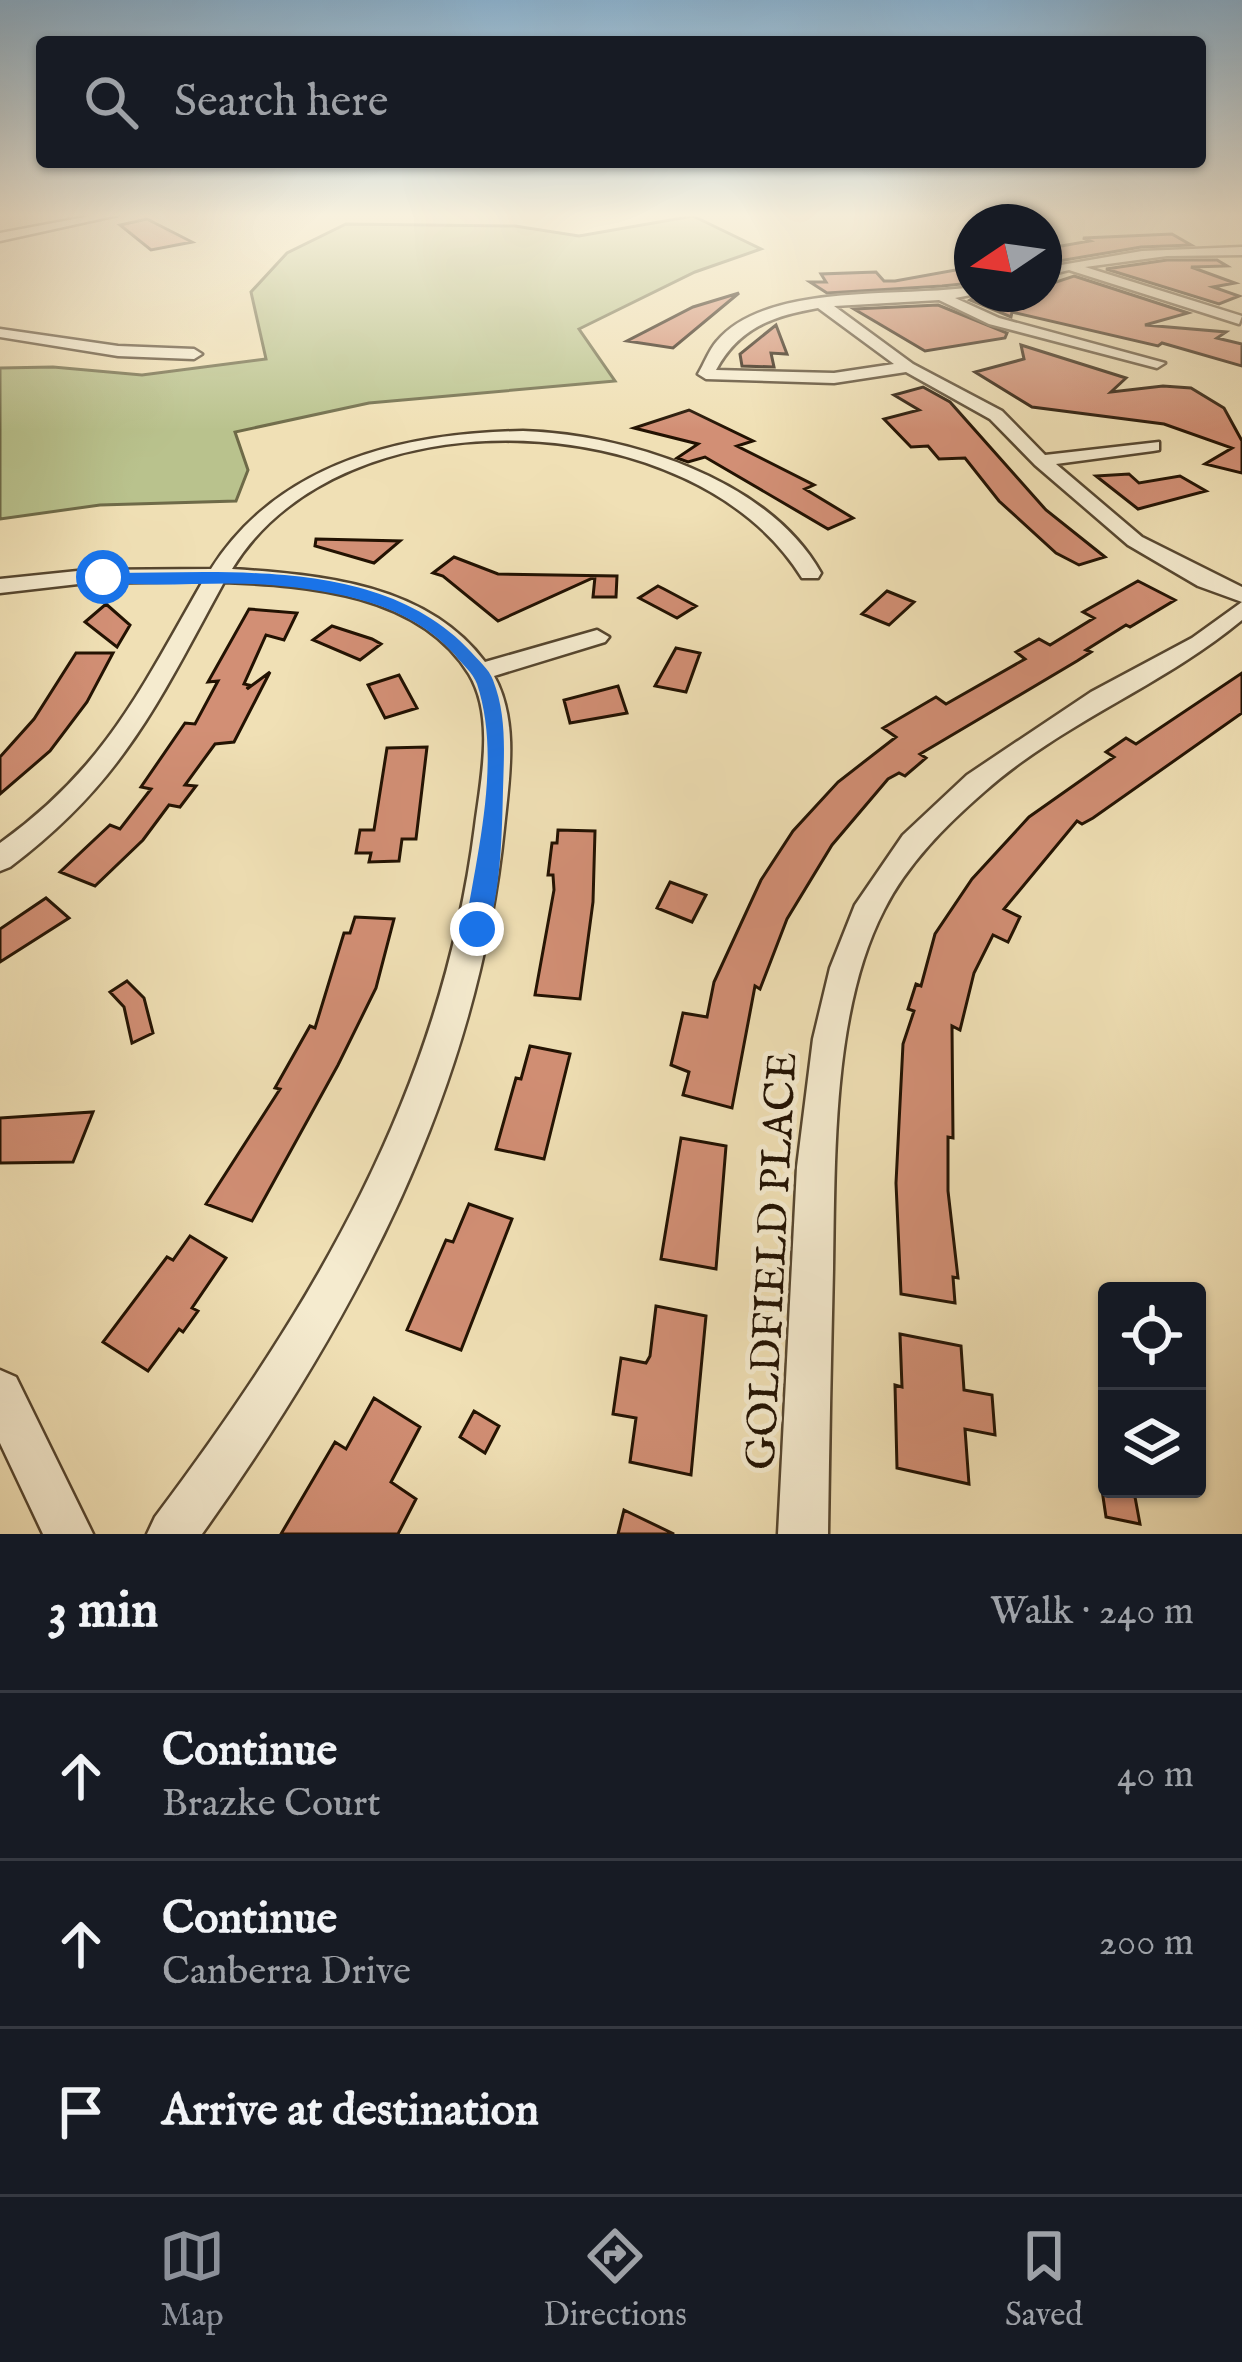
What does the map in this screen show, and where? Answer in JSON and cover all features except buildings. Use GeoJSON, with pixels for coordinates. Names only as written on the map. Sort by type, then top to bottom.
{"type":"FeatureCollection","features":[{"type":"Feature","properties":{"kind":"street"},"geometry":{"type":"LineString","coordinates":[[1134,287],[1239,320]]}},
{"type":"Feature","properties":{"kind":"street"},"geometry":{"type":"LineString","coordinates":[[908,367],[834,378],[706,374],[712,355],[742,326],[819,302],[954,296]]}},
{"type":"Feature","properties":{"kind":"street"},"geometry":{"type":"LineString","coordinates":[[944,298],[994,321],[1157,363]]}},
{"type":"Feature","properties":{"kind":"street"},"geometry":{"type":"LineString","coordinates":[[819,302],[908,367],[996,415],[1041,461],[1135,541],[1242,595]]}},
{"type":"Feature","properties":{"kind":"street"},"geometry":{"type":"LineString","coordinates":[[0,333],[118,351],[194,354]]}},
{"type":"Feature","properties":{"kind":"street"},"geometry":{"type":"LineString","coordinates":[[0,859],[56,815],[109,760],[158,688],[215,578],[250,528],[315,479],[423,444],[507,436],[598,443],[669,465],[789,541],[811,573]]}},
{"type":"Feature","properties":{"kind":"street"},"geometry":{"type":"LineString","coordinates":[[1041,461],[1153,446]]}},
{"type":"Feature","properties":{"kind":"street"},"geometry":{"type":"LineString","coordinates":[[0,586],[58,579],[215,578],[308,584],[373,596],[428,622],[480,672],[496,728],[487,872],[460,993],[399,1165],[360,1241],[218,1474],[172,1534]]}},
{"type":"Feature","properties":{"kind":"street","name":"GOLDFIELD PLACE"},"geometry":{"type":"LineString","coordinates":[[803,1534],[816,1167],[830,1039],[846,968],[870,905],[913,843],[976,782],[1061,722],[1200,643],[1242,609]]}},
{"type":"Feature","properties":{"kind":"street"},"geometry":{"type":"LineString","coordinates":[[480,672],[597,637]]}},
{"type":"Feature","properties":{"kind":"street"},"geometry":{"type":"LineString","coordinates":[[0,1393],[68,1534]]}},
{"type":"Feature","properties":{"kind":"green space"},"geometry":{"type":"Polygon","coordinates":[[[256,287],[665,287],[579,329],[615,381],[369,403],[235,432],[248,470],[236,501],[100,505],[0,519],[0,368],[53,367],[142,375],[266,359],[251,292],[256,287]]]}},
{"type":"Feature","properties":{"kind":"route"},"geometry":{"type":"LineString","coordinates":[[103,577],[269,580],[345,590],[402,608],[451,640],[484,677],[496,728],[492,827],[477,929]]}}]}
